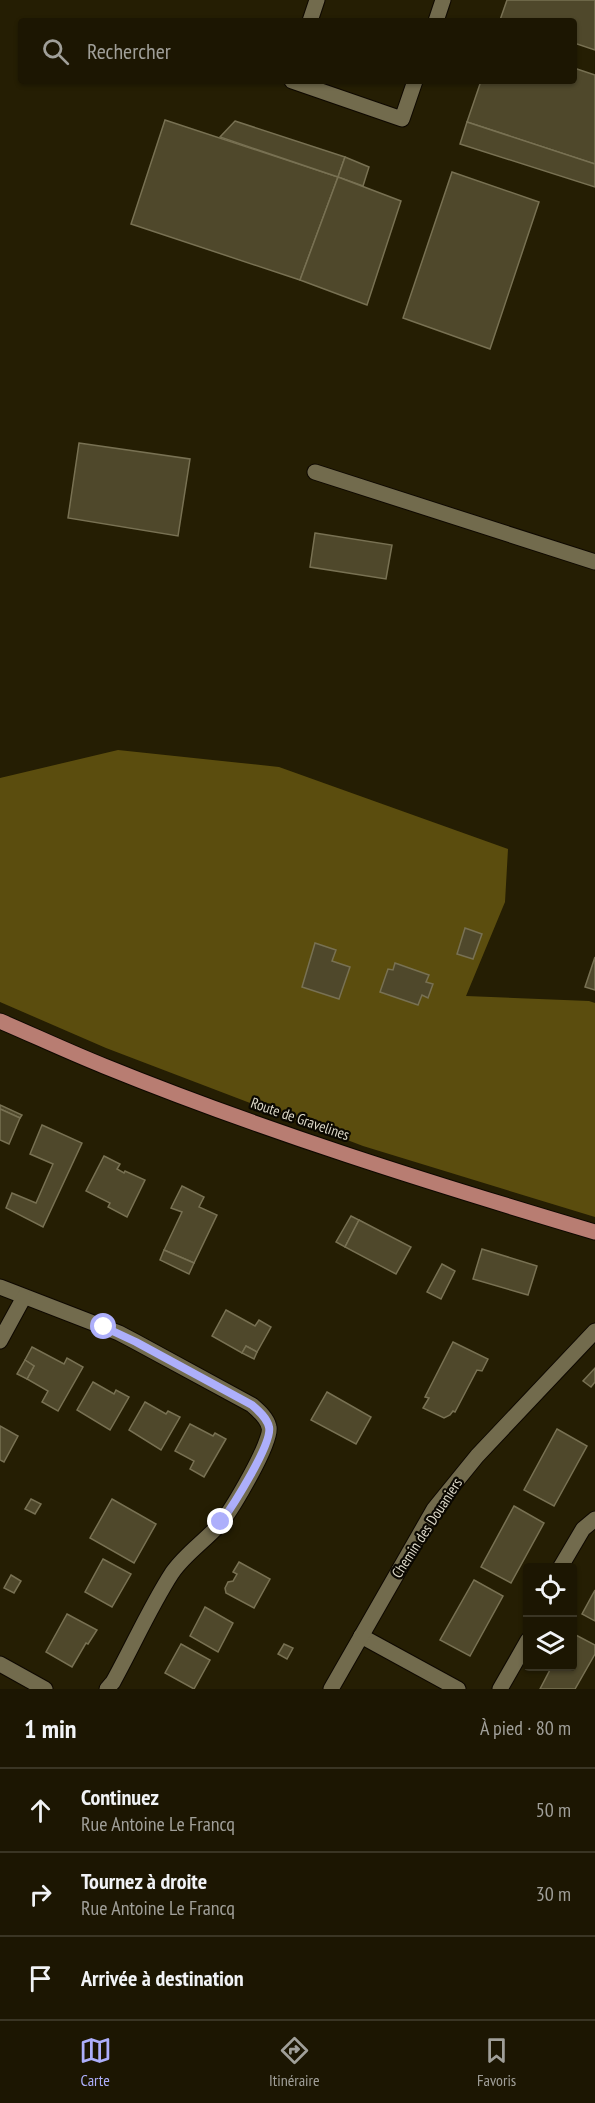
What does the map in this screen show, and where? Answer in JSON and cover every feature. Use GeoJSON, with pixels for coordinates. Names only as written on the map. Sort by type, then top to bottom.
{"type":"FeatureCollection","features":[{"type":"Feature","properties":{"kind":"main road","name":"Route de Gravelines"},"geometry":{"type":"LineString","coordinates":[[0,1021],[102,1066],[249,1120],[413,1176],[595,1232]]}},
{"type":"Feature","properties":{"kind":"street"},"geometry":{"type":"LineString","coordinates":[[311,18],[317,0]]}},
{"type":"Feature","properties":{"kind":"street"},"geometry":{"type":"LineString","coordinates":[[437,18],[443,0]]}},
{"type":"Feature","properties":{"kind":"street"},"geometry":{"type":"LineString","coordinates":[[301,84],[402,119],[414,84]]}},
{"type":"Feature","properties":{"kind":"street"},"geometry":{"type":"LineString","coordinates":[[315,472],[595,562]]}},
{"type":"Feature","properties":{"kind":"street"},"geometry":{"type":"LineString","coordinates":[[0,1287],[104,1327],[136,1342],[252,1405],[270,1428],[266,1444],[237,1499],[221,1522],[171,1575],[113,1682],[107,1689]]}},
{"type":"Feature","properties":{"kind":"street"},"geometry":{"type":"LineString","coordinates":[[0,1341],[24,1297]]}},
{"type":"Feature","properties":{"kind":"street","name":"Chemin des Douaniers"},"geometry":{"type":"LineString","coordinates":[[331,1689],[434,1509],[477,1456],[595,1331]]}},
{"type":"Feature","properties":{"kind":"street"},"geometry":{"type":"LineString","coordinates":[[563,1563],[582,1529],[595,1519]]}},
{"type":"Feature","properties":{"kind":"street"},"geometry":{"type":"LineString","coordinates":[[361,1636],[458,1689]]}},
{"type":"Feature","properties":{"kind":"street"},"geometry":{"type":"LineString","coordinates":[[500,1689],[523,1649]]}},
{"type":"Feature","properties":{"kind":"street"},"geometry":{"type":"LineString","coordinates":[[0,1664],[45,1689]]}},
{"type":"Feature","properties":{"kind":"shaded area"},"geometry":{"type":"Polygon","coordinates":[[[118,750],[279,767],[508,849],[505,902],[466,996],[595,1003],[595,1217],[363,1146],[106,1048],[0,1002],[0,778],[118,750]]]}},
{"type":"Feature","properties":{"kind":"building"},"geometry":{"type":"Polygon","coordinates":[[[507,0],[595,0],[595,50],[577,44],[577,18],[501,18],[507,0]]]}},
{"type":"Feature","properties":{"kind":"building"},"geometry":{"type":"Polygon","coordinates":[[[577,69],[595,75],[595,164],[467,122],[480,84],[577,84],[577,69]]]}},
{"type":"Feature","properties":{"kind":"building"},"geometry":{"type":"Polygon","coordinates":[[[165,120],[338,177],[300,280],[131,224],[165,120]]]}},
{"type":"Feature","properties":{"kind":"building"},"geometry":{"type":"Polygon","coordinates":[[[235,121],[345,157],[338,177],[220,137],[235,121]]]}},
{"type":"Feature","properties":{"kind":"building"},"geometry":{"type":"Polygon","coordinates":[[[467,122],[595,164],[595,187],[460,144],[467,122]]]}},
{"type":"Feature","properties":{"kind":"building"},"geometry":{"type":"Polygon","coordinates":[[[345,157],[369,167],[363,186],[338,177],[345,157]]]}},
{"type":"Feature","properties":{"kind":"building"},"geometry":{"type":"Polygon","coordinates":[[[452,172],[539,202],[490,349],[403,318],[452,172]]]}},
{"type":"Feature","properties":{"kind":"building"},"geometry":{"type":"Polygon","coordinates":[[[338,177],[401,201],[367,305],[300,280],[338,177]]]}},
{"type":"Feature","properties":{"kind":"building"},"geometry":{"type":"Polygon","coordinates":[[[79,443],[190,459],[178,536],[68,518],[79,443]]]}},
{"type":"Feature","properties":{"kind":"building"},"geometry":{"type":"Polygon","coordinates":[[[315,533],[392,545],[386,579],[310,567],[315,533]]]}},
{"type":"Feature","properties":{"kind":"building"},"geometry":{"type":"Polygon","coordinates":[[[465,928],[482,934],[473,959],[457,954],[465,928]]]}},
{"type":"Feature","properties":{"kind":"building"},"geometry":{"type":"Polygon","coordinates":[[[315,943],[336,950],[332,961],[350,967],[339,999],[302,987],[315,943]]]}},
{"type":"Feature","properties":{"kind":"building"},"geometry":{"type":"Polygon","coordinates":[[[595,957],[595,990],[585,987],[595,957]]]}},
{"type":"Feature","properties":{"kind":"building"},"geometry":{"type":"Polygon","coordinates":[[[395,963],[429,975],[426,982],[433,984],[428,998],[422,995],[418,1005],[380,992],[388,969],[393,970],[395,963]]]}},
{"type":"Feature","properties":{"kind":"building"},"geometry":{"type":"Polygon","coordinates":[[[0,1105],[22,1115],[20,1118],[0,1109],[0,1105]]]}},
{"type":"Feature","properties":{"kind":"building"},"geometry":{"type":"Polygon","coordinates":[[[0,1109],[20,1118],[9,1144],[0,1140],[0,1109]]]}},
{"type":"Feature","properties":{"kind":"building"},"geometry":{"type":"Polygon","coordinates":[[[42,1125],[82,1143],[43,1227],[6,1208],[12,1193],[36,1203],[53,1164],[30,1154],[42,1125]]]}},
{"type":"Feature","properties":{"kind":"building"},"geometry":{"type":"Polygon","coordinates":[[[104,1156],[120,1164],[117,1169],[145,1180],[127,1217],[108,1207],[110,1203],[86,1191],[104,1156]]]}},
{"type":"Feature","properties":{"kind":"building"},"geometry":{"type":"Polygon","coordinates":[[[182,1186],[204,1197],[199,1207],[217,1215],[194,1263],[164,1250],[182,1212],[171,1208],[182,1186]]]}},
{"type":"Feature","properties":{"kind":"building"},"geometry":{"type":"Polygon","coordinates":[[[351,1216],[359,1220],[345,1247],[336,1242],[351,1216]]]}},
{"type":"Feature","properties":{"kind":"building"},"geometry":{"type":"Polygon","coordinates":[[[359,1220],[411,1247],[396,1274],[345,1247],[359,1220]]]}},
{"type":"Feature","properties":{"kind":"building"},"geometry":{"type":"Polygon","coordinates":[[[482,1249],[537,1266],[528,1295],[473,1279],[482,1249]]]}},
{"type":"Feature","properties":{"kind":"building"},"geometry":{"type":"Polygon","coordinates":[[[164,1250],[194,1263],[189,1274],[160,1260],[164,1250]]]}},
{"type":"Feature","properties":{"kind":"building"},"geometry":{"type":"Polygon","coordinates":[[[442,1264],[455,1271],[441,1299],[427,1292],[442,1264]]]}},
{"type":"Feature","properties":{"kind":"building"},"geometry":{"type":"Polygon","coordinates":[[[226,1310],[255,1326],[259,1320],[271,1327],[257,1352],[246,1346],[242,1353],[212,1336],[226,1310]]]}},
{"type":"Feature","properties":{"kind":"building"},"geometry":{"type":"Polygon","coordinates":[[[453,1342],[488,1359],[482,1371],[477,1370],[455,1412],[453,1411],[444,1418],[423,1408],[429,1398],[425,1397],[453,1342]]]}},
{"type":"Feature","properties":{"kind":"building"},"geometry":{"type":"Polygon","coordinates":[[[246,1346],[257,1352],[254,1359],[242,1353],[246,1346]]]}},
{"type":"Feature","properties":{"kind":"building"},"geometry":{"type":"Polygon","coordinates":[[[32,1347],[64,1364],[67,1358],[83,1367],[58,1411],[42,1402],[48,1391],[27,1379],[34,1366],[25,1360],[32,1347]]]}},
{"type":"Feature","properties":{"kind":"building"},"geometry":{"type":"Polygon","coordinates":[[[25,1360],[34,1366],[27,1379],[17,1374],[25,1360]]]}},
{"type":"Feature","properties":{"kind":"building"},"geometry":{"type":"Polygon","coordinates":[[[595,1368],[595,1382],[591,1387],[583,1381],[595,1368]]]}},
{"type":"Feature","properties":{"kind":"building"},"geometry":{"type":"Polygon","coordinates":[[[93,1382],[114,1394],[116,1390],[129,1397],[110,1430],[77,1410],[93,1382]]]}},
{"type":"Feature","properties":{"kind":"building"},"geometry":{"type":"Polygon","coordinates":[[[327,1392],[371,1417],[356,1444],[311,1420],[327,1392]]]}},
{"type":"Feature","properties":{"kind":"building"},"geometry":{"type":"Polygon","coordinates":[[[145,1402],[166,1414],[168,1411],[180,1417],[161,1450],[129,1430],[145,1402]]]}},
{"type":"Feature","properties":{"kind":"building"},"geometry":{"type":"Polygon","coordinates":[[[190,1424],[213,1436],[215,1433],[226,1439],[204,1477],[190,1469],[194,1461],[175,1451],[190,1424]]]}},
{"type":"Feature","properties":{"kind":"building"},"geometry":{"type":"Polygon","coordinates":[[[0,1426],[18,1436],[4,1462],[0,1460],[0,1426]]]}},
{"type":"Feature","properties":{"kind":"building"},"geometry":{"type":"Polygon","coordinates":[[[557,1429],[587,1446],[554,1506],[524,1490],[557,1429]]]}},
{"type":"Feature","properties":{"kind":"building"},"geometry":{"type":"Polygon","coordinates":[[[31,1499],[41,1504],[35,1514],[25,1509],[31,1499]]]}},
{"type":"Feature","properties":{"kind":"building"},"geometry":{"type":"Polygon","coordinates":[[[112,1499],[156,1524],[134,1563],[90,1538],[112,1499]]]}},
{"type":"Feature","properties":{"kind":"building"},"geometry":{"type":"Polygon","coordinates":[[[514,1506],[544,1523],[511,1583],[481,1567],[514,1506]]]}},
{"type":"Feature","properties":{"kind":"building"},"geometry":{"type":"Polygon","coordinates":[[[103,1559],[131,1574],[112,1607],[85,1592],[103,1559]]]}},
{"type":"Feature","properties":{"kind":"building"},"geometry":{"type":"Polygon","coordinates":[[[239,1562],[270,1579],[254,1608],[226,1593],[225,1588],[237,1574],[233,1572],[239,1562]]]}},
{"type":"Feature","properties":{"kind":"building"},"geometry":{"type":"Polygon","coordinates":[[[11,1575],[21,1581],[14,1593],[4,1588],[11,1575]]]}},
{"type":"Feature","properties":{"kind":"building"},"geometry":{"type":"Polygon","coordinates":[[[474,1580],[503,1596],[470,1656],[440,1640],[474,1580]]]}},
{"type":"Feature","properties":{"kind":"building"},"geometry":{"type":"Polygon","coordinates":[[[595,1590],[595,1621],[582,1614],[595,1590]]]}},
{"type":"Feature","properties":{"kind":"building"},"geometry":{"type":"Polygon","coordinates":[[[205,1607],[233,1623],[218,1652],[190,1636],[205,1607]]]}},
{"type":"Feature","properties":{"kind":"building"},"geometry":{"type":"Polygon","coordinates":[[[67,1614],[97,1630],[88,1644],[86,1643],[72,1667],[46,1652],[67,1614]]]}},
{"type":"Feature","properties":{"kind":"building"},"geometry":{"type":"Polygon","coordinates":[[[577,1636],[595,1645],[595,1654],[575,1689],[540,1689],[549,1671],[577,1671],[577,1636]]]}},
{"type":"Feature","properties":{"kind":"building"},"geometry":{"type":"Polygon","coordinates":[[[181,1644],[210,1660],[194,1689],[165,1673],[181,1644]]]}},
{"type":"Feature","properties":{"kind":"building"},"geometry":{"type":"Polygon","coordinates":[[[284,1644],[293,1648],[287,1659],[278,1654],[284,1644]]]}},
{"type":"Feature","properties":{"kind":"route"},"geometry":{"type":"LineString","coordinates":[[104,1327],[252,1405],[266,1420],[270,1428],[266,1444],[237,1499],[221,1522]]}}]}
